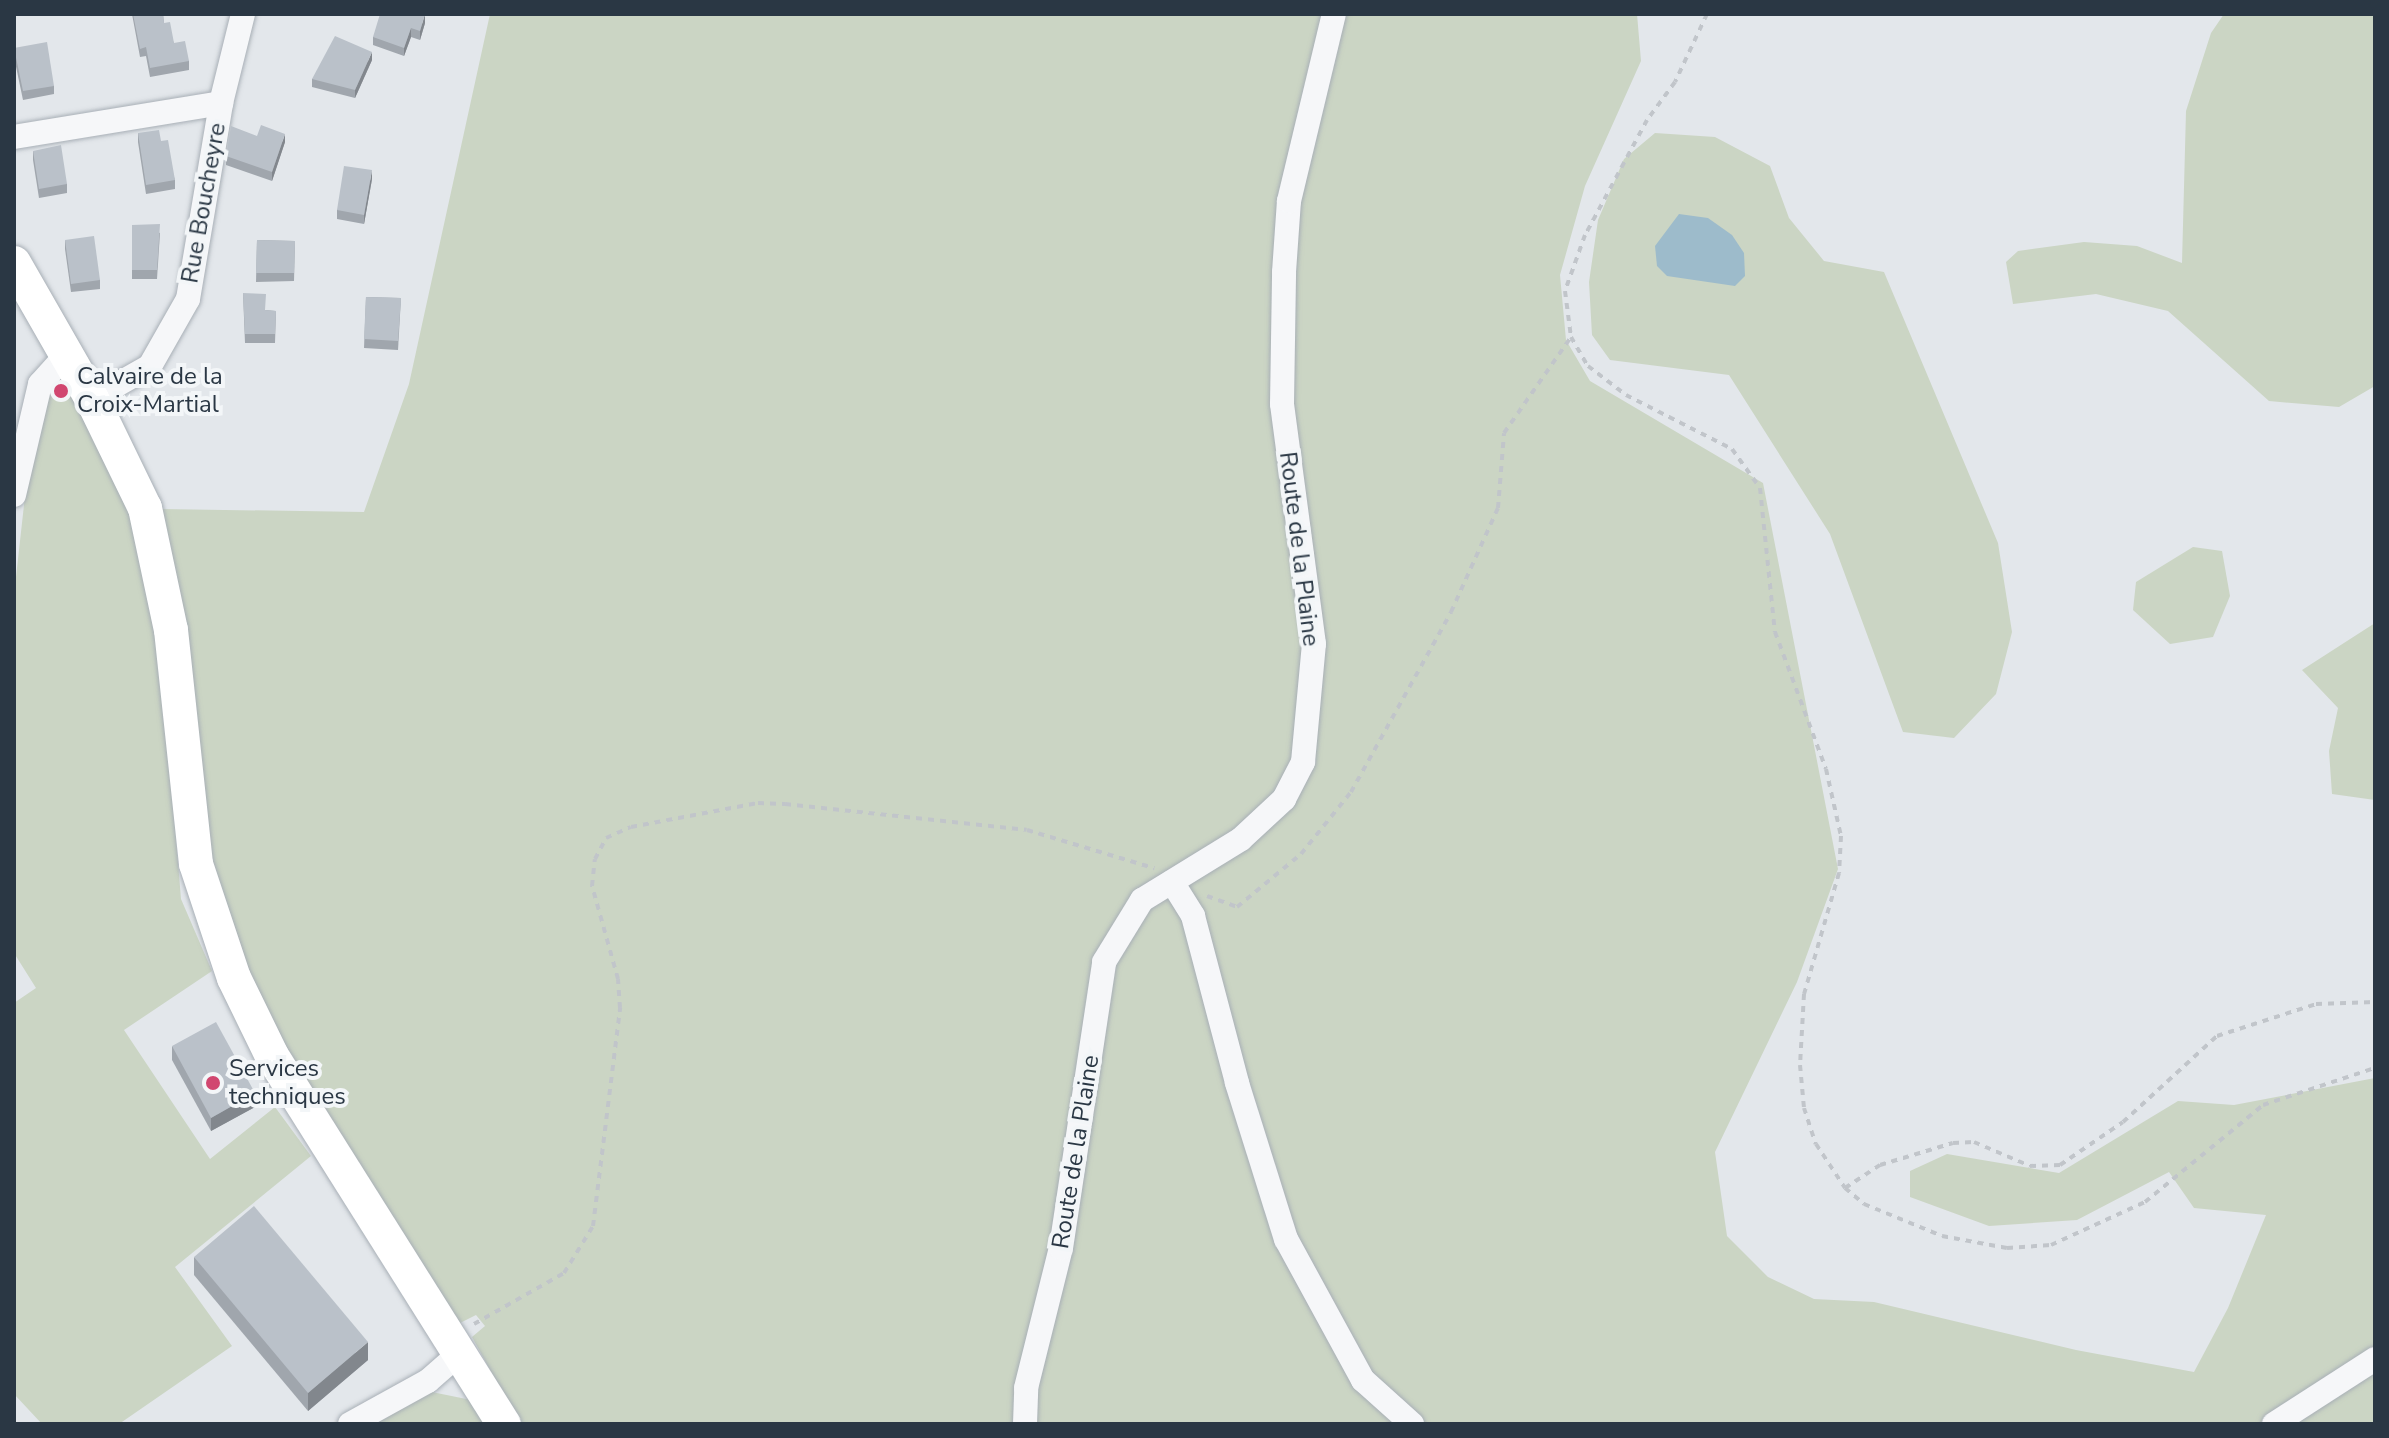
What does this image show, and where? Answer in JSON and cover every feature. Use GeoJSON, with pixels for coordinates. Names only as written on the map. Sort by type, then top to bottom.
{"type":"FeatureCollection","features":[{"type":"Feature","properties":{"kind":"street","name":"Rue Boucheyre"},"geometry":{"type":"LineString","coordinates":[[92,399],[150,366],[188,299],[221,103],[243,14]]}},
{"type":"Feature","properties":{"kind":"street","name":"Route de la Plaine"},"geometry":{"type":"LineString","coordinates":[[1025,1424],[1026,1388],[1061,1248],[1104,962],[1142,900],[1241,839],[1284,799],[1303,762],[1314,644],[1282,404],[1284,272],[1289,201],[1334,14]]}},
{"type":"Feature","properties":{"kind":"street"},"geometry":{"type":"LineString","coordinates":[[14,137],[221,103]]}},
{"type":"Feature","properties":{"kind":"street"},"geometry":{"type":"LineString","coordinates":[[14,263],[92,399],[136,485],[161,566],[193,849],[229,965],[272,1056],[504,1424]]}},
{"type":"Feature","properties":{"kind":"street"},"geometry":{"type":"LineString","coordinates":[[14,495],[40,384],[65,356]]}},
{"type":"Feature","properties":{"kind":"street"},"geometry":{"type":"LineString","coordinates":[[1172,882],[1193,916],[1237,1083],[1286,1239],[1363,1380],[1412,1424]]}},
{"type":"Feature","properties":{"kind":"street"},"geometry":{"type":"LineString","coordinates":[[350,1424],[428,1381],[456,1345]]}},
{"type":"Feature","properties":{"kind":"street"},"geometry":{"type":"LineString","coordinates":[[2274,1424],[2375,1359]]}},
{"type":"Feature","properties":{"kind":"path"},"geometry":{"type":"LineString","coordinates":[[1707,14],[1675,82],[1647,120],[1585,235],[1565,291],[1571,337],[1588,366],[1626,395],[1732,449],[1760,488],[1775,632],[1826,769],[1841,836],[1839,873],[1804,994],[1800,1065],[1804,1108],[1816,1144],[1845,1188],[1864,1204],[1942,1236],[2007,1248],[2051,1245],[2145,1202],[2263,1105],[2375,1068]]}},
{"type":"Feature","properties":{"kind":"path"},"geometry":{"type":"LineString","coordinates":[[456,1345],[564,1273],[593,1226],[601,1192],[620,1008],[618,979],[592,886],[595,859],[606,838],[645,824],[758,803],[1027,830],[1151,865],[1172,882],[1237,907],[1301,854],[1351,792],[1451,612],[1498,508],[1504,433],[1571,337]]}},
{"type":"Feature","properties":{"kind":"path"},"geometry":{"type":"LineString","coordinates":[[1845,1188],[1880,1165],[1953,1143],[1974,1142],[2030,1166],[2060,1165],[2123,1122],[2217,1036],[2316,1004],[2375,1002]]}},
{"type":"Feature","properties":{"kind":"green space"},"geometry":{"type":"Polygon","coordinates":[[[490,14],[1637,14],[1641,61],[1585,186],[1560,275],[1566,340],[1590,381],[1763,483],[1838,869],[1797,982],[1715,1152],[1727,1236],[1768,1277],[1814,1299],[1874,1302],[2076,1350],[2194,1372],[2228,1308],[2266,1215],[2194,1208],[2169,1172],[2077,1220],[1989,1226],[1910,1197],[1910,1171],[1947,1154],[2059,1173],[2178,1101],[2234,1105],[2375,1078],[2375,1424],[520,1424],[472,1337],[485,1326],[476,1315],[460,1323],[275,1044],[208,866],[161,509],[364,512],[409,384],[490,14]]]}},
{"type":"Feature","properties":{"kind":"green space"},"geometry":{"type":"Polygon","coordinates":[[[2224,14],[2375,14],[2375,386],[2339,407],[2269,401],[2168,311],[2096,294],[2013,304],[2006,262],[2018,251],[2084,242],[2137,246],[2182,263],[2186,111],[2211,33],[2224,14]]]}},
{"type":"Feature","properties":{"kind":"green space"},"geometry":{"type":"Polygon","coordinates":[[[1655,133],[1715,137],[1770,166],[1789,218],[1824,261],[1884,272],[1998,543],[2012,632],[1996,694],[1954,738],[1903,732],[1830,534],[1729,375],[1610,360],[1592,335],[1589,282],[1598,220],[1624,159],[1655,133]]]}},
{"type":"Feature","properties":{"kind":"green space"},"geometry":{"type":"Polygon","coordinates":[[[52,387],[70,387],[137,518],[156,596],[181,899],[212,971],[124,1030],[210,1159],[275,1107],[311,1156],[175,1267],[232,1346],[119,1424],[42,1424],[14,1394],[14,1003],[36,988],[14,953],[14,595],[26,487],[52,387]]]}},
{"type":"Feature","properties":{"kind":"green space"},"geometry":{"type":"Polygon","coordinates":[[[2193,547],[2222,551],[2230,596],[2213,637],[2170,644],[2133,610],[2136,582],[2193,547]]]}},
{"type":"Feature","properties":{"kind":"green space"},"geometry":{"type":"Polygon","coordinates":[[[2375,623],[2375,800],[2332,794],[2329,751],[2338,708],[2302,670],[2375,623]]]}},
{"type":"Feature","properties":{"kind":"green space"},"geometry":{"type":"Polygon","coordinates":[[[427,1391],[476,1401],[489,1424],[370,1424],[427,1391]]]}},
{"type":"Feature","properties":{"kind":"water"},"geometry":{"type":"Polygon","coordinates":[[[1679,214],[1708,218],[1732,235],[1744,253],[1745,276],[1735,286],[1667,276],[1657,266],[1655,246],[1679,214]]]}},
{"type":"Feature","properties":{"kind":"building"},"geometry":{"type":"Polygon","coordinates":[[[133,14],[163,14],[164,23],[170,22],[174,43],[185,41],[189,61],[150,68],[146,47],[140,49],[133,14]]]}},
{"type":"Feature","properties":{"kind":"building"},"geometry":{"type":"Polygon","coordinates":[[[380,14],[425,14],[420,31],[411,28],[404,48],[373,37],[380,14]]]}},
{"type":"Feature","properties":{"kind":"building"},"geometry":{"type":"Polygon","coordinates":[[[335,36],[372,52],[355,90],[312,79],[335,36]]]}},
{"type":"Feature","properties":{"kind":"building"},"geometry":{"type":"Polygon","coordinates":[[[47,42],[54,86],[23,91],[14,48],[47,42]]]}},
{"type":"Feature","properties":{"kind":"building"},"geometry":{"type":"Polygon","coordinates":[[[261,125],[285,134],[272,172],[226,156],[231,126],[257,136],[261,125]]]}},
{"type":"Feature","properties":{"kind":"building"},"geometry":{"type":"Polygon","coordinates":[[[159,130],[161,141],[168,140],[175,180],[146,185],[138,133],[159,130]]]}},
{"type":"Feature","properties":{"kind":"building"},"geometry":{"type":"Polygon","coordinates":[[[61,145],[67,184],[39,189],[33,151],[61,145]]]}},
{"type":"Feature","properties":{"kind":"building"},"geometry":{"type":"Polygon","coordinates":[[[344,166],[372,170],[364,215],[337,210],[344,166]]]}},
{"type":"Feature","properties":{"kind":"building"},"geometry":{"type":"Polygon","coordinates":[[[160,224],[157,270],[132,270],[132,225],[160,224]]]}},
{"type":"Feature","properties":{"kind":"building"},"geometry":{"type":"Polygon","coordinates":[[[94,236],[100,280],[71,284],[65,240],[94,236]]]}},
{"type":"Feature","properties":{"kind":"building"},"geometry":{"type":"Polygon","coordinates":[[[257,240],[295,241],[294,273],[256,273],[257,240]]]}},
{"type":"Feature","properties":{"kind":"building"},"geometry":{"type":"Polygon","coordinates":[[[243,293],[266,294],[265,310],[276,311],[275,334],[245,334],[243,293]]]}},
{"type":"Feature","properties":{"kind":"building"},"geometry":{"type":"Polygon","coordinates":[[[366,297],[401,298],[398,341],[364,339],[366,297]]]}},
{"type":"Feature","properties":{"kind":"building","name":"Services techniques"},"geometry":{"type":"Polygon","coordinates":[[[216,1022],[255,1093],[211,1118],[172,1046],[216,1022]]]}},
{"type":"Feature","properties":{"kind":"building"},"geometry":{"type":"Polygon","coordinates":[[[254,1206],[368,1342],[308,1393],[194,1257],[254,1206]]]}},
{"type":"Feature","properties":{"kind":"place","name":"Calvaire de la Croix-Martial"},"geometry":{"type":"Point","coordinates":[61,391]}},
{"type":"Feature","properties":{"kind":"place","name":"Services techniques"},"geometry":{"type":"Point","coordinates":[213,1083]}}]}
